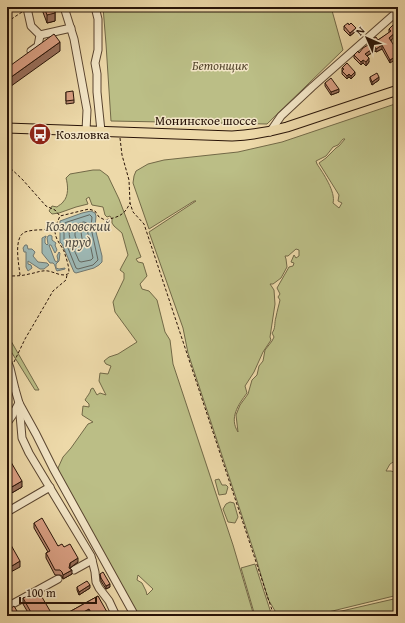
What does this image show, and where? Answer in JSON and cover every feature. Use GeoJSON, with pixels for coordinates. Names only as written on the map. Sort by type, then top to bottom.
{"type":"FeatureCollection","features":[{"type":"Feature","properties":{"kind":"main road","name":"Монинское шоссе"},"geometry":{"type":"LineString","coordinates":[[7,128],[232,136],[247,135],[270,132],[287,127],[398,90]]}},
{"type":"Feature","properties":{"kind":"street"},"geometry":{"type":"LineString","coordinates":[[64,7],[74,39],[87,110],[86,131]]}},
{"type":"Feature","properties":{"kind":"street"},"geometry":{"type":"LineString","coordinates":[[95,7],[98,19],[98,50],[95,63],[101,131]]}},
{"type":"Feature","properties":{"kind":"street"},"geometry":{"type":"LineString","coordinates":[[26,8],[31,26],[40,35]]}},
{"type":"Feature","properties":{"kind":"street"},"geometry":{"type":"LineString","coordinates":[[270,132],[281,116],[398,11]]}},
{"type":"Feature","properties":{"kind":"street"},"geometry":{"type":"LineString","coordinates":[[40,35],[71,28]]}},
{"type":"Feature","properties":{"kind":"street"},"geometry":{"type":"LineString","coordinates":[[26,56],[38,46],[40,35]]}},
{"type":"Feature","properties":{"kind":"street"},"geometry":{"type":"LineString","coordinates":[[74,85],[82,84]]}},
{"type":"Feature","properties":{"kind":"street"},"geometry":{"type":"LineString","coordinates":[[283,104],[288,110]]}},
{"type":"Feature","properties":{"kind":"street"},"geometry":{"type":"LineString","coordinates":[[287,127],[283,123],[283,120],[288,110]]}},
{"type":"Feature","properties":{"kind":"street"},"geometry":{"type":"LineString","coordinates":[[7,360],[19,403],[22,438],[29,453],[91,556],[96,582],[109,601],[116,616]]}},
{"type":"Feature","properties":{"kind":"street"},"geometry":{"type":"LineString","coordinates":[[7,423],[19,403]]}},
{"type":"Feature","properties":{"kind":"street"},"geometry":{"type":"LineString","coordinates":[[19,403],[53,468],[135,616]]}},
{"type":"Feature","properties":{"kind":"street"},"geometry":{"type":"LineString","coordinates":[[7,512],[50,487]]}},
{"type":"Feature","properties":{"kind":"street"},"geometry":{"type":"LineString","coordinates":[[74,570],[92,560]]}},
{"type":"Feature","properties":{"kind":"street"},"geometry":{"type":"LineString","coordinates":[[7,607],[58,579]]}},
{"type":"Feature","properties":{"kind":"path"},"geometry":{"type":"LineString","coordinates":[[7,22],[26,8]]}},
{"type":"Feature","properties":{"kind":"path"},"geometry":{"type":"LineString","coordinates":[[7,56],[13,65]]}},
{"type":"Feature","properties":{"kind":"path"},"geometry":{"type":"LineString","coordinates":[[119,132],[122,155],[129,180],[132,212],[144,224],[274,616]]}},
{"type":"Feature","properties":{"kind":"path"},"geometry":{"type":"LineString","coordinates":[[7,165],[22,179],[46,206],[55,210],[60,216]]}},
{"type":"Feature","properties":{"kind":"path"},"geometry":{"type":"LineString","coordinates":[[60,216],[89,209],[95,211],[99,217],[105,220],[119,217],[127,211],[130,203]]}},
{"type":"Feature","properties":{"kind":"path"},"geometry":{"type":"LineString","coordinates":[[10,368],[14,364],[25,339],[53,291],[66,280],[69,273],[69,267],[64,251],[57,240],[55,230],[60,216]]}},
{"type":"Feature","properties":{"kind":"path"},"geometry":{"type":"LineString","coordinates":[[20,276],[18,244],[22,235],[26,232],[35,230],[55,230]]}},
{"type":"Feature","properties":{"kind":"path"},"geometry":{"type":"LineString","coordinates":[[7,276],[20,276],[39,271],[48,271],[67,275]]}},
{"type":"Feature","properties":{"kind":"green space","name":"Бетонщик"},"geometry":{"type":"Polygon","coordinates":[[[103,7],[331,7],[343,50],[267,124],[111,121],[103,7]]]}},
{"type":"Feature","properties":{"kind":"green space"},"geometry":{"type":"Polygon","coordinates":[[[398,103],[398,459],[390,464],[386,471],[398,472],[398,595],[312,616],[278,616],[268,599],[256,558],[188,353],[183,328],[149,232],[196,201],[149,229],[133,183],[136,171],[148,164],[164,160],[238,152],[282,142],[398,103]],[[343,139],[338,145],[333,147],[326,156],[316,161],[331,188],[333,203],[339,208],[342,203],[338,201],[339,195],[319,163],[339,146],[345,139],[343,139]],[[296,249],[288,256],[285,256],[287,267],[281,278],[273,284],[270,284],[274,290],[275,304],[270,337],[271,340],[263,352],[254,372],[245,386],[247,393],[238,407],[234,422],[238,432],[236,415],[240,405],[248,394],[252,380],[257,375],[259,366],[263,361],[265,350],[274,337],[272,333],[280,300],[278,297],[280,294],[277,288],[289,267],[293,266],[294,263],[291,262],[294,255],[296,258],[299,256],[299,250],[296,249]]]}},
{"type":"Feature","properties":{"kind":"green space"},"geometry":{"type":"Polygon","coordinates":[[[100,170],[108,176],[119,199],[141,257],[136,259],[138,262],[143,263],[147,276],[140,284],[142,289],[149,291],[157,300],[165,332],[170,340],[173,364],[233,545],[254,616],[134,616],[62,484],[58,468],[63,457],[88,424],[93,422],[82,415],[83,406],[89,407],[89,404],[85,400],[93,388],[97,395],[100,393],[106,395],[99,381],[100,373],[108,374],[111,366],[106,364],[104,361],[137,342],[115,312],[113,302],[124,279],[124,273],[120,270],[128,255],[122,233],[114,226],[110,216],[107,217],[105,215],[103,207],[92,205],[89,197],[86,199],[88,204],[59,213],[52,214],[49,211],[52,206],[57,207],[65,200],[68,190],[66,178],[70,174],[100,170]],[[138,575],[137,580],[142,583],[147,595],[153,589],[138,575]]]}},
{"type":"Feature","properties":{"kind":"green space"},"geometry":{"type":"Polygon","coordinates":[[[7,334],[39,390],[35,390],[7,345],[7,334]]]}},
{"type":"Feature","properties":{"kind":"green space"},"geometry":{"type":"Polygon","coordinates":[[[219,479],[222,485],[226,485],[228,487],[226,494],[219,495],[215,480],[219,479]]]}},
{"type":"Feature","properties":{"kind":"green space"},"geometry":{"type":"Polygon","coordinates":[[[230,502],[234,503],[238,517],[235,523],[228,522],[223,509],[226,504],[230,502]]]}},
{"type":"Feature","properties":{"kind":"green space"},"geometry":{"type":"Polygon","coordinates":[[[255,564],[272,616],[255,616],[241,568],[255,564]]]}},
{"type":"Feature","properties":{"kind":"green space"},"geometry":{"type":"Polygon","coordinates":[[[398,598],[398,616],[320,616],[398,598]]]}},
{"type":"Feature","properties":{"kind":"water","name":"Козловский пруд"},"geometry":{"type":"Polygon","coordinates":[[[91,211],[95,213],[96,216],[95,228],[102,256],[102,262],[94,268],[76,273],[74,272],[60,242],[60,221],[91,211]]]}},
{"type":"Feature","properties":{"kind":"water"},"geometry":{"type":"Polygon","coordinates":[[[50,235],[52,236],[52,240],[56,243],[55,245],[57,250],[55,253],[51,245],[49,245],[55,261],[57,262],[57,256],[59,252],[60,253],[56,268],[65,269],[57,271],[54,264],[50,263],[42,253],[42,238],[46,236],[45,243],[47,245],[47,238],[50,235]]]}},
{"type":"Feature","properties":{"kind":"water"},"geometry":{"type":"Polygon","coordinates":[[[27,245],[28,249],[32,249],[35,252],[33,256],[38,262],[47,263],[49,265],[44,269],[40,269],[28,261],[28,264],[31,265],[32,268],[28,271],[26,267],[26,252],[24,252],[23,248],[27,245]]]}},
{"type":"Feature","properties":{"kind":"building"},"geometry":{"type":"Polygon","coordinates":[[[44,7],[55,7],[55,13],[47,15],[44,7]]]}},
{"type":"Feature","properties":{"kind":"building"},"geometry":{"type":"Polygon","coordinates":[[[398,20],[398,30],[389,38],[395,47],[398,45],[398,55],[390,60],[382,45],[376,49],[375,47],[365,54],[369,58],[366,62],[363,60],[361,62],[354,55],[373,42],[371,40],[376,37],[378,40],[391,31],[389,29],[398,20]]]}},
{"type":"Feature","properties":{"kind":"building"},"geometry":{"type":"Polygon","coordinates":[[[348,23],[349,25],[351,23],[356,28],[350,33],[344,26],[348,23]]]}},
{"type":"Feature","properties":{"kind":"building"},"geometry":{"type":"Polygon","coordinates":[[[54,34],[60,42],[7,80],[7,68],[54,34]]]}},
{"type":"Feature","properties":{"kind":"building"},"geometry":{"type":"Polygon","coordinates":[[[347,63],[355,72],[351,76],[349,74],[347,76],[342,71],[344,69],[342,68],[347,63]]]}},
{"type":"Feature","properties":{"kind":"building"},"geometry":{"type":"Polygon","coordinates":[[[377,73],[379,77],[372,82],[370,77],[377,73]]]}},
{"type":"Feature","properties":{"kind":"building"},"geometry":{"type":"Polygon","coordinates":[[[331,78],[339,89],[331,92],[325,83],[331,78]]]}},
{"type":"Feature","properties":{"kind":"building"},"geometry":{"type":"Polygon","coordinates":[[[73,91],[74,100],[66,101],[66,92],[73,91]]]}},
{"type":"Feature","properties":{"kind":"building"},"geometry":{"type":"Polygon","coordinates":[[[8,457],[22,481],[10,488],[7,484],[8,457]]]}},
{"type":"Feature","properties":{"kind":"building"},"geometry":{"type":"Polygon","coordinates":[[[42,518],[58,546],[62,544],[64,547],[70,544],[78,558],[70,563],[69,568],[72,570],[63,575],[60,570],[55,570],[46,553],[50,551],[34,523],[42,518]]]}},
{"type":"Feature","properties":{"kind":"building"},"geometry":{"type":"Polygon","coordinates":[[[7,538],[20,561],[7,569],[7,538]]]}},
{"type":"Feature","properties":{"kind":"building"},"geometry":{"type":"Polygon","coordinates":[[[103,572],[110,584],[106,586],[100,574],[103,572]]]}},
{"type":"Feature","properties":{"kind":"building"},"geometry":{"type":"Polygon","coordinates":[[[87,581],[90,585],[79,592],[77,587],[87,581]]]}},
{"type":"Feature","properties":{"kind":"building"},"geometry":{"type":"Polygon","coordinates":[[[39,592],[53,616],[33,616],[23,598],[28,596],[29,598],[39,592]]]}},
{"type":"Feature","properties":{"kind":"building"},"geometry":{"type":"Polygon","coordinates":[[[98,596],[107,612],[100,616],[93,616],[89,609],[76,616],[62,616],[98,596]]]}},
{"type":"Feature","properties":{"kind":"building"},"geometry":{"type":"Polygon","coordinates":[[[14,606],[20,616],[7,616],[7,611],[14,606]]]}},
{"type":"Feature","properties":{"kind":"place","name":"Козловка"},"geometry":{"type":"Point","coordinates":[40,134]}}]}
